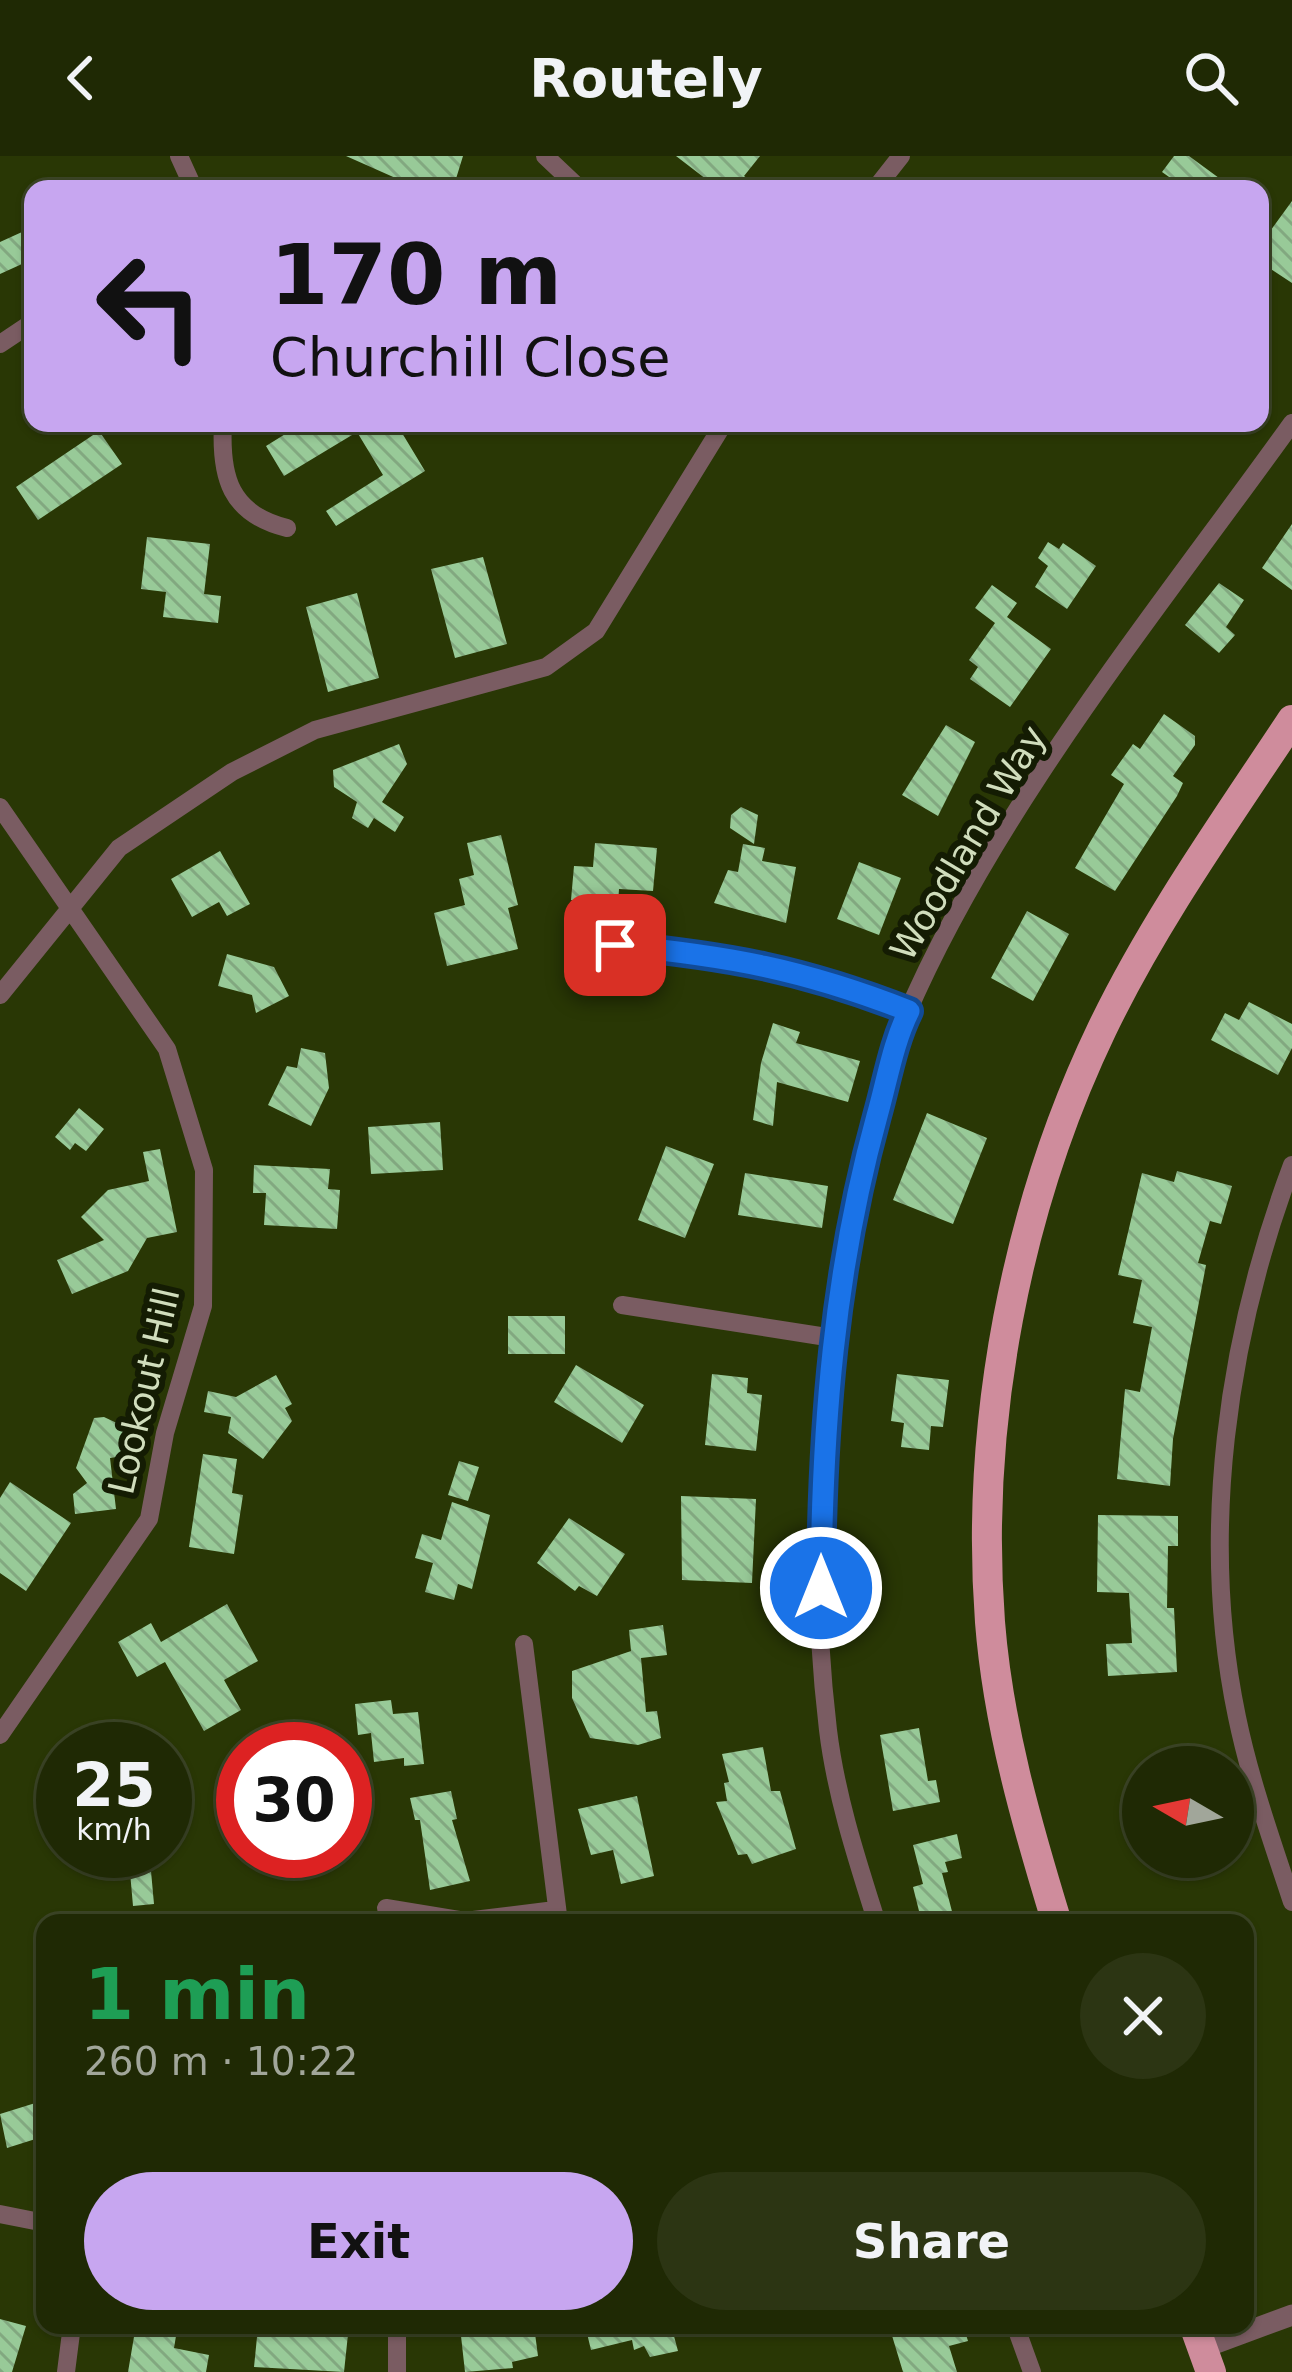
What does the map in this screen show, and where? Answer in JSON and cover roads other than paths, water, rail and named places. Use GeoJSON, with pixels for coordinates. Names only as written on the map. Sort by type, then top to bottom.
{"type":"FeatureCollection","features":[{"type":"Feature","properties":{"kind":"highway"},"geometry":{"type":"LineString","coordinates":[[1054,1914],[1018,1797],[990,1624],[988,1490],[1005,1342],[1047,1163],[1102,1029],[1178,894],[1292,720]]}},
{"type":"Feature","properties":{"kind":"street"},"geometry":{"type":"LineString","coordinates":[[545,156],[570,180]]}},
{"type":"Feature","properties":{"kind":"street"},"geometry":{"type":"LineString","coordinates":[[882,180],[901,156]]}},
{"type":"Feature","properties":{"kind":"street","name":"Woodland Way"},"geometry":{"type":"LineString","coordinates":[[874,1914],[848,1829],[828,1731],[822,1434],[833,1338],[866,1156],[909,1011],[970,889],[1083,714],[1292,423]]}},
{"type":"Feature","properties":{"kind":"street"},"geometry":{"type":"LineString","coordinates":[[222,432],[220,462],[230,494],[245,511],[287,528]]}},
{"type":"Feature","properties":{"kind":"street"},"geometry":{"type":"LineString","coordinates":[[0,995],[119,848],[232,772],[315,730],[546,667],[596,631],[718,432]]}},
{"type":"Feature","properties":{"kind":"street","name":"Lookout Hill"},"geometry":{"type":"LineString","coordinates":[[0,807],[167,1048],[204,1170],[203,1306],[165,1433],[148,1520],[0,1735]]}},
{"type":"Feature","properties":{"kind":"street"},"geometry":{"type":"LineString","coordinates":[[586,952],[615,945],[731,958],[807,972],[909,1011]]}},
{"type":"Feature","properties":{"kind":"street"},"geometry":{"type":"LineString","coordinates":[[1292,1165],[1264,1247],[1238,1360],[1222,1534],[1222,1597],[1237,1715],[1292,1902]]}},
{"type":"Feature","properties":{"kind":"street"},"geometry":{"type":"LineString","coordinates":[[622,1305],[833,1338]]}},
{"type":"Feature","properties":{"kind":"street"},"geometry":{"type":"LineString","coordinates":[[524,1644],[557,1914]]}},
{"type":"Feature","properties":{"kind":"street"},"geometry":{"type":"LineString","coordinates":[[386,1908],[422,1914]]}},
{"type":"Feature","properties":{"kind":"street"},"geometry":{"type":"LineString","coordinates":[[0,2214],[36,2221]]}},
{"type":"Feature","properties":{"kind":"street"},"geometry":{"type":"LineString","coordinates":[[1254,2329],[1292,2315]]}},
{"type":"Feature","properties":{"kind":"street"},"geometry":{"type":"LineString","coordinates":[[66,2372],[71,2334]]}},
{"type":"Feature","properties":{"kind":"street"},"geometry":{"type":"LineString","coordinates":[[397,2334],[397,2372]]}},
{"type":"Feature","properties":{"kind":"street"},"geometry":{"type":"LineString","coordinates":[[1018,2334],[1032,2372]]}},
{"type":"Feature","properties":{"kind":"street"},"geometry":{"type":"LineString","coordinates":[[1203,2348],[1241,2334]]}}]}
